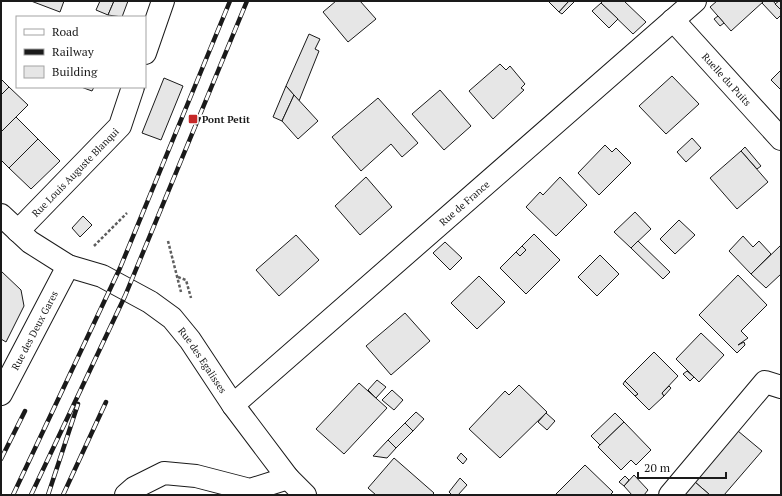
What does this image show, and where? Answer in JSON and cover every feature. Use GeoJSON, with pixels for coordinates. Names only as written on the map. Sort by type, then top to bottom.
{"type":"FeatureCollection","features":[{"type":"Feature","properties":{"kind":"street"},"geometry":{"type":"LineString","coordinates":[[146,50],[163,1]]}},
{"type":"Feature","properties":{"kind":"street","name":"Rue de France"},"geometry":{"type":"LineString","coordinates":[[233,404],[695,1]]}},
{"type":"Feature","properties":{"kind":"street","name":"Ruelle du Puits"},"geometry":{"type":"LineString","coordinates":[[673,20],[781,139]]}},
{"type":"Feature","properties":{"kind":"street","name":"Rue Louis Auguste Blanqui"},"geometry":{"type":"LineString","coordinates":[[18,231],[120,126],[133,88]]}},
{"type":"Feature","properties":{"kind":"street","name":"Rue des Egalisses"},"geometry":{"type":"LineString","coordinates":[[1,215],[30,242],[68,266],[102,276],[150,302],[172,318],[190,340],[233,404],[288,478],[305,495]]}},
{"type":"Feature","properties":{"kind":"street","name":"Rue des Deux Gares"},"geometry":{"type":"LineString","coordinates":[[1,394],[68,266]]}},
{"type":"Feature","properties":{"kind":"street"},"geometry":{"type":"LineString","coordinates":[[670,495],[765,382],[781,387]]}},
{"type":"Feature","properties":{"kind":"street"},"geometry":{"type":"LineString","coordinates":[[126,495],[134,488],[164,473],[196,476],[250,490],[288,478]]}},
{"type":"Feature","properties":{"kind":"path"},"geometry":{"type":"LineString","coordinates":[[92,248],[127,213]]}},
{"type":"Feature","properties":{"kind":"path"},"geometry":{"type":"LineString","coordinates":[[168,241],[178,282]]}},
{"type":"Feature","properties":{"kind":"path"},"geometry":{"type":"LineString","coordinates":[[177,277],[186,280],[191,298]]}},
{"type":"Feature","properties":{"kind":"building"},"geometry":{"type":"Polygon","coordinates":[[[31,1],[64,1],[60,12],[31,1]]]}},
{"type":"Feature","properties":{"kind":"building"},"geometry":{"type":"Polygon","coordinates":[[[100,1],[114,1],[108,15],[96,10],[100,1]]]}},
{"type":"Feature","properties":{"kind":"building"},"geometry":{"type":"Polygon","coordinates":[[[114,1],[128,1],[122,16],[108,15],[114,1]]]}},
{"type":"Feature","properties":{"kind":"building"},"geometry":{"type":"Polygon","coordinates":[[[336,1],[360,1],[376,19],[348,42],[323,12],[336,1]]]}},
{"type":"Feature","properties":{"kind":"building"},"geometry":{"type":"Polygon","coordinates":[[[548,1],[569,1],[559,12],[548,1]]]}},
{"type":"Feature","properties":{"kind":"building"},"geometry":{"type":"Polygon","coordinates":[[[569,1],[575,1],[562,14],[559,12],[569,1]]]}},
{"type":"Feature","properties":{"kind":"building"},"geometry":{"type":"Polygon","coordinates":[[[603,1],[624,1],[646,22],[633,34],[601,3],[603,1]]]}},
{"type":"Feature","properties":{"kind":"building"},"geometry":{"type":"Polygon","coordinates":[[[717,1],[764,1],[731,31],[710,7],[717,1]]]}},
{"type":"Feature","properties":{"kind":"building"},"geometry":{"type":"Polygon","coordinates":[[[764,1],[773,1],[781,10],[781,15],[777,19],[762,3],[764,1]]]}},
{"type":"Feature","properties":{"kind":"building"},"geometry":{"type":"Polygon","coordinates":[[[781,1],[781,10],[775,4],[781,1]]]}},
{"type":"Feature","properties":{"kind":"building"},"geometry":{"type":"Polygon","coordinates":[[[601,3],[618,19],[609,28],[592,11],[601,3]]]}},
{"type":"Feature","properties":{"kind":"building"},"geometry":{"type":"Polygon","coordinates":[[[718,16],[724,23],[720,26],[714,19],[718,16]]]}},
{"type":"Feature","properties":{"kind":"building"},"geometry":{"type":"Polygon","coordinates":[[[309,34],[320,39],[315,49],[319,51],[299,101],[286,86],[309,34]]]}},
{"type":"Feature","properties":{"kind":"building"},"geometry":{"type":"Polygon","coordinates":[[[500,64],[506,70],[510,66],[525,84],[521,88],[524,90],[493,119],[469,91],[500,64]]]}},
{"type":"Feature","properties":{"kind":"building"},"geometry":{"type":"Polygon","coordinates":[[[781,70],[781,90],[771,80],[781,70]]]}},
{"type":"Feature","properties":{"kind":"building"},"geometry":{"type":"Polygon","coordinates":[[[672,76],[699,104],[666,134],[639,106],[672,76]]]}},
{"type":"Feature","properties":{"kind":"building"},"geometry":{"type":"Polygon","coordinates":[[[164,78],[183,86],[161,140],[142,133],[164,78]]]}},
{"type":"Feature","properties":{"kind":"building"},"geometry":{"type":"Polygon","coordinates":[[[1,79],[9,87],[1,95],[1,79]]]}},
{"type":"Feature","properties":{"kind":"building"},"geometry":{"type":"Polygon","coordinates":[[[286,86],[294,95],[282,121],[273,117],[286,86]]]}},
{"type":"Feature","properties":{"kind":"building"},"geometry":{"type":"Polygon","coordinates":[[[9,87],[28,105],[1,132],[1,95],[9,87]]]}},
{"type":"Feature","properties":{"kind":"building"},"geometry":{"type":"Polygon","coordinates":[[[84,88],[94,88],[92,91],[84,88]]]}},
{"type":"Feature","properties":{"kind":"building"},"geometry":{"type":"Polygon","coordinates":[[[440,90],[471,126],[444,150],[412,114],[440,90]]]}},
{"type":"Feature","properties":{"kind":"building"},"geometry":{"type":"Polygon","coordinates":[[[294,95],[318,121],[298,139],[282,121],[294,95]]]}},
{"type":"Feature","properties":{"kind":"building"},"geometry":{"type":"Polygon","coordinates":[[[378,98],[418,143],[402,157],[391,144],[361,171],[332,137],[378,98]]]}},
{"type":"Feature","properties":{"kind":"building"},"geometry":{"type":"Polygon","coordinates":[[[16,117],[38,139],[9,168],[1,160],[1,132],[16,117]]]}},
{"type":"Feature","properties":{"kind":"building"},"geometry":{"type":"Polygon","coordinates":[[[692,138],[701,148],[686,162],[677,152],[692,138]]]}},
{"type":"Feature","properties":{"kind":"building"},"geometry":{"type":"Polygon","coordinates":[[[38,139],[60,161],[31,189],[9,168],[38,139]]]}},
{"type":"Feature","properties":{"kind":"building"},"geometry":{"type":"Polygon","coordinates":[[[605,145],[612,152],[616,148],[631,163],[599,195],[578,173],[605,145]]]}},
{"type":"Feature","properties":{"kind":"building"},"geometry":{"type":"Polygon","coordinates":[[[745,147],[761,166],[757,169],[741,151],[745,147]]]}},
{"type":"Feature","properties":{"kind":"building"},"geometry":{"type":"Polygon","coordinates":[[[741,151],[768,182],[737,209],[710,178],[741,151]]]}},
{"type":"Feature","properties":{"kind":"building"},"geometry":{"type":"Polygon","coordinates":[[[366,177],[392,207],[360,235],[335,206],[366,177]]]}},
{"type":"Feature","properties":{"kind":"building"},"geometry":{"type":"Polygon","coordinates":[[[560,177],[587,205],[556,236],[526,207],[540,192],[543,195],[560,177]]]}},
{"type":"Feature","properties":{"kind":"building"},"geometry":{"type":"Polygon","coordinates":[[[635,212],[651,229],[631,248],[614,232],[635,212]]]}},
{"type":"Feature","properties":{"kind":"building"},"geometry":{"type":"Polygon","coordinates":[[[83,216],[92,225],[80,237],[72,228],[83,216]]]}},
{"type":"Feature","properties":{"kind":"building"},"geometry":{"type":"Polygon","coordinates":[[[679,220],[695,235],[675,254],[660,239],[679,220]]]}},
{"type":"Feature","properties":{"kind":"building"},"geometry":{"type":"Polygon","coordinates":[[[534,234],[560,260],[526,294],[500,268],[516,252],[520,256],[526,250],[522,246],[534,234]]]}},
{"type":"Feature","properties":{"kind":"building"},"geometry":{"type":"Polygon","coordinates":[[[296,235],[319,260],[279,296],[256,270],[296,235]]]}},
{"type":"Feature","properties":{"kind":"building"},"geometry":{"type":"Polygon","coordinates":[[[743,236],[753,247],[759,241],[771,254],[751,274],[729,251],[743,236]]]}},
{"type":"Feature","properties":{"kind":"building"},"geometry":{"type":"Polygon","coordinates":[[[638,241],[670,272],[663,279],[631,248],[638,241]]]}},
{"type":"Feature","properties":{"kind":"building"},"geometry":{"type":"Polygon","coordinates":[[[445,242],[462,258],[450,270],[433,253],[445,242]]]}},
{"type":"Feature","properties":{"kind":"building"},"geometry":{"type":"Polygon","coordinates":[[[781,245],[781,274],[766,288],[751,274],[781,245]]]}},
{"type":"Feature","properties":{"kind":"building"},"geometry":{"type":"Polygon","coordinates":[[[522,246],[526,250],[520,256],[516,252],[522,246]]]}},
{"type":"Feature","properties":{"kind":"building"},"geometry":{"type":"Polygon","coordinates":[[[600,255],[619,274],[597,296],[578,277],[600,255]]]}},
{"type":"Feature","properties":{"kind":"building"},"geometry":{"type":"Polygon","coordinates":[[[1,271],[21,290],[24,306],[6,342],[1,339],[1,271]]]}},
{"type":"Feature","properties":{"kind":"building"},"geometry":{"type":"Polygon","coordinates":[[[738,275],[767,305],[741,331],[748,338],[738,345],[744,342],[745,345],[737,353],[699,315],[738,275]]]}},
{"type":"Feature","properties":{"kind":"building"},"geometry":{"type":"Polygon","coordinates":[[[479,276],[505,302],[477,329],[451,303],[479,276]]]}},
{"type":"Feature","properties":{"kind":"building"},"geometry":{"type":"Polygon","coordinates":[[[405,313],[430,341],[391,375],[366,346],[405,313]]]}},
{"type":"Feature","properties":{"kind":"building"},"geometry":{"type":"Polygon","coordinates":[[[701,333],[724,355],[699,382],[676,359],[701,333]]]}},
{"type":"Feature","properties":{"kind":"building"},"geometry":{"type":"Polygon","coordinates":[[[654,352],[678,376],[662,393],[664,396],[649,410],[635,396],[638,394],[625,381],[654,352]]]}},
{"type":"Feature","properties":{"kind":"building"},"geometry":{"type":"Polygon","coordinates":[[[687,371],[694,377],[690,381],[683,374],[687,371]]]}},
{"type":"Feature","properties":{"kind":"building"},"geometry":{"type":"Polygon","coordinates":[[[377,380],[386,387],[376,398],[368,390],[377,380]]]}},
{"type":"Feature","properties":{"kind":"building"},"geometry":{"type":"Polygon","coordinates":[[[625,381],[638,394],[635,396],[623,384],[625,381]]]}},
{"type":"Feature","properties":{"kind":"building"},"geometry":{"type":"Polygon","coordinates":[[[359,383],[387,408],[344,454],[316,429],[359,383]]]}},
{"type":"Feature","properties":{"kind":"building"},"geometry":{"type":"Polygon","coordinates":[[[519,385],[547,412],[500,458],[469,429],[505,391],[509,395],[519,385]]]}},
{"type":"Feature","properties":{"kind":"building"},"geometry":{"type":"Polygon","coordinates":[[[669,386],[671,388],[664,396],[662,393],[669,386]]]}},
{"type":"Feature","properties":{"kind":"building"},"geometry":{"type":"Polygon","coordinates":[[[392,390],[403,400],[394,410],[382,400],[392,390]]]}},
{"type":"Feature","properties":{"kind":"building"},"geometry":{"type":"Polygon","coordinates":[[[416,412],[424,419],[413,431],[405,423],[416,412]]]}},
{"type":"Feature","properties":{"kind":"building"},"geometry":{"type":"Polygon","coordinates":[[[546,413],[555,421],[547,430],[538,422],[546,413]]]}},
{"type":"Feature","properties":{"kind":"building"},"geometry":{"type":"Polygon","coordinates":[[[615,413],[624,422],[600,445],[591,436],[615,413]]]}},
{"type":"Feature","properties":{"kind":"building"},"geometry":{"type":"Polygon","coordinates":[[[624,422],[651,450],[636,465],[631,460],[621,470],[598,447],[624,422]]]}},
{"type":"Feature","properties":{"kind":"building"},"geometry":{"type":"Polygon","coordinates":[[[405,423],[413,431],[396,448],[388,440],[405,423]]]}},
{"type":"Feature","properties":{"kind":"building"},"geometry":{"type":"Polygon","coordinates":[[[738,431],[762,451],[724,495],[710,495],[695,482],[738,431]]]}},
{"type":"Feature","properties":{"kind":"building"},"geometry":{"type":"Polygon","coordinates":[[[388,440],[396,448],[387,458],[373,456],[388,440]]]}},
{"type":"Feature","properties":{"kind":"building"},"geometry":{"type":"Polygon","coordinates":[[[461,453],[467,459],[463,464],[457,458],[461,453]]]}},
{"type":"Feature","properties":{"kind":"building"},"geometry":{"type":"Polygon","coordinates":[[[394,458],[434,493],[432,495],[376,495],[368,488],[394,458]]]}},
{"type":"Feature","properties":{"kind":"building"},"geometry":{"type":"Polygon","coordinates":[[[585,465],[613,492],[610,495],[555,495],[585,465]]]}},
{"type":"Feature","properties":{"kind":"building"},"geometry":{"type":"Polygon","coordinates":[[[634,475],[648,490],[644,495],[632,495],[624,486],[634,475]]]}},
{"type":"Feature","properties":{"kind":"building"},"geometry":{"type":"Polygon","coordinates":[[[625,476],[629,480],[624,486],[619,482],[625,476]]]}},
{"type":"Feature","properties":{"kind":"building"},"geometry":{"type":"Polygon","coordinates":[[[460,478],[467,485],[458,495],[452,495],[449,492],[460,478]]]}},
{"type":"Feature","properties":{"kind":"building"},"geometry":{"type":"Polygon","coordinates":[[[695,482],[710,495],[684,495],[695,482]]]}},
{"type":"Feature","properties":{"kind":"railway"},"geometry":{"type":"LineString","coordinates":[[13,495],[120,268],[230,1]]}},
{"type":"Feature","properties":{"kind":"railway"},"geometry":{"type":"LineString","coordinates":[[31,495],[125,296],[247,1]]}},
{"type":"Feature","properties":{"kind":"railway"},"geometry":{"type":"LineString","coordinates":[[63,495],[106,402]]}},
{"type":"Feature","properties":{"kind":"railway"},"geometry":{"type":"LineString","coordinates":[[48,495],[78,404]]}},
{"type":"Feature","properties":{"kind":"railway"},"geometry":{"type":"LineString","coordinates":[[1,459],[25,411]]}},
{"type":"Feature","properties":{"kind":"place","name":"Pont Petit"},"geometry":{"type":"Point","coordinates":[193,119]}}]}
